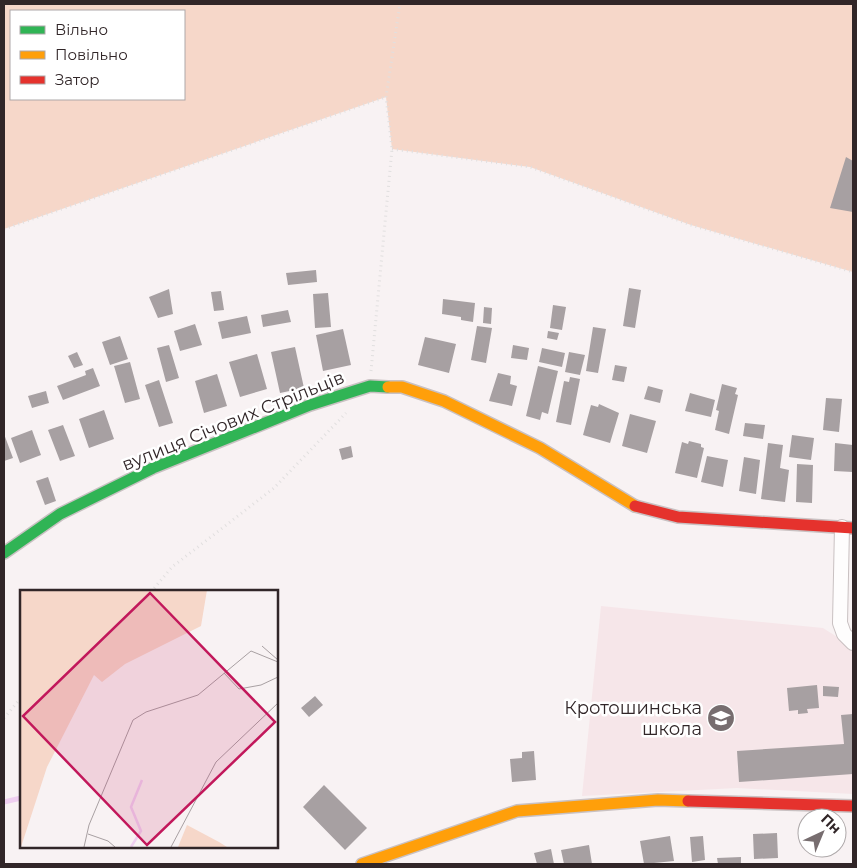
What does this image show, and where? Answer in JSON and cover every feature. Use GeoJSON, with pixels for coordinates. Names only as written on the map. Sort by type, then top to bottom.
{"type":"FeatureCollection","features":[{"type":"Feature","properties":{"kind":"street","name":"вулиця Січових Стрільців"},"geometry":{"type":"LineString","coordinates":[[4,553],[60,514],[153,468],[310,405],[370,386],[402,387],[444,401],[540,448],[635,506],[678,517],[847,528]]}},
{"type":"Feature","properties":{"kind":"street"},"geometry":{"type":"LineString","coordinates":[[847,528],[840,623],[844,634],[853,643]]}},
{"type":"Feature","properties":{"kind":"street"},"geometry":{"type":"LineString","coordinates":[[362,864],[517,811],[658,800],[853,806]]}},
{"type":"Feature","properties":{"kind":"path"},"geometry":{"type":"LineString","coordinates":[[370,386],[392,150],[386,96],[400,4]]}},
{"type":"Feature","properties":{"kind":"path"},"geometry":{"type":"LineString","coordinates":[[4,229],[386,96]]}},
{"type":"Feature","properties":{"kind":"path"},"geometry":{"type":"LineString","coordinates":[[392,150],[530,167],[691,225],[853,272]]}},
{"type":"Feature","properties":{"kind":"path"},"geometry":{"type":"LineString","coordinates":[[153,590],[172,567],[274,488],[350,408]]}},
{"type":"Feature","properties":{"kind":"path"},"geometry":{"type":"LineString","coordinates":[[4,718],[20,699]]}},
{"type":"Feature","properties":{"kind":"shaded area"},"geometry":{"type":"Polygon","coordinates":[[[4,4],[853,4],[853,272],[691,225],[530,167],[392,149],[386,97],[4,229],[4,4]]]}},
{"type":"Feature","properties":{"kind":"shaded area","name":"Кротошинська школа"},"geometry":{"type":"Polygon","coordinates":[[[601,606],[823,628],[853,647],[853,794],[737,788],[582,796],[601,606]]]}},
{"type":"Feature","properties":{"kind":"building"},"geometry":{"type":"Polygon","coordinates":[[[846,157],[853,161],[853,212],[830,208],[846,157]]]}},
{"type":"Feature","properties":{"kind":"building"},"geometry":{"type":"Polygon","coordinates":[[[316,270],[317,282],[288,285],[286,273],[316,270]]]}},
{"type":"Feature","properties":{"kind":"building"},"geometry":{"type":"Polygon","coordinates":[[[629,288],[641,290],[635,328],[623,326],[629,288]]]}},
{"type":"Feature","properties":{"kind":"building"},"geometry":{"type":"Polygon","coordinates":[[[169,289],[173,314],[158,318],[149,297],[169,289]]]}},
{"type":"Feature","properties":{"kind":"building"},"geometry":{"type":"Polygon","coordinates":[[[221,291],[224,310],[214,311],[211,292],[221,291]]]}},
{"type":"Feature","properties":{"kind":"building"},"geometry":{"type":"Polygon","coordinates":[[[328,293],[331,327],[315,328],[313,294],[328,293]]]}},
{"type":"Feature","properties":{"kind":"building"},"geometry":{"type":"Polygon","coordinates":[[[443,299],[475,303],[473,322],[461,320],[461,317],[442,314],[443,299]]]}},
{"type":"Feature","properties":{"kind":"building"},"geometry":{"type":"Polygon","coordinates":[[[553,305],[566,307],[562,330],[550,328],[553,305]]]}},
{"type":"Feature","properties":{"kind":"building"},"geometry":{"type":"Polygon","coordinates":[[[484,307],[492,308],[491,324],[483,323],[484,307]]]}},
{"type":"Feature","properties":{"kind":"building"},"geometry":{"type":"Polygon","coordinates":[[[288,310],[291,322],[263,327],[261,315],[288,310]]]}},
{"type":"Feature","properties":{"kind":"building"},"geometry":{"type":"Polygon","coordinates":[[[247,316],[251,333],[222,339],[218,322],[247,316]]]}},
{"type":"Feature","properties":{"kind":"building"},"geometry":{"type":"Polygon","coordinates":[[[195,324],[202,345],[180,351],[174,331],[195,324]]]}},
{"type":"Feature","properties":{"kind":"building"},"geometry":{"type":"Polygon","coordinates":[[[477,326],[492,328],[486,363],[471,360],[477,326]]]}},
{"type":"Feature","properties":{"kind":"building"},"geometry":{"type":"Polygon","coordinates":[[[593,327],[606,329],[598,373],[586,371],[593,327]]]}},
{"type":"Feature","properties":{"kind":"building"},"geometry":{"type":"Polygon","coordinates":[[[343,329],[351,365],[323,371],[316,335],[343,329]]]}},
{"type":"Feature","properties":{"kind":"building"},"geometry":{"type":"Polygon","coordinates":[[[548,331],[559,333],[557,340],[547,338],[548,331]]]}},
{"type":"Feature","properties":{"kind":"building"},"geometry":{"type":"Polygon","coordinates":[[[120,336],[128,359],[110,365],[102,342],[120,336]]]}},
{"type":"Feature","properties":{"kind":"building"},"geometry":{"type":"Polygon","coordinates":[[[425,337],[456,344],[449,373],[418,365],[425,337]]]}},
{"type":"Feature","properties":{"kind":"building"},"geometry":{"type":"Polygon","coordinates":[[[169,345],[179,378],[166,382],[157,348],[169,345]]]}},
{"type":"Feature","properties":{"kind":"building"},"geometry":{"type":"Polygon","coordinates":[[[513,345],[529,348],[527,360],[511,358],[513,345]]]}},
{"type":"Feature","properties":{"kind":"building"},"geometry":{"type":"Polygon","coordinates":[[[295,347],[304,388],[280,393],[271,352],[295,347]]]}},
{"type":"Feature","properties":{"kind":"building"},"geometry":{"type":"Polygon","coordinates":[[[542,348],[565,353],[562,367],[539,362],[542,348]]]}},
{"type":"Feature","properties":{"kind":"building"},"geometry":{"type":"Polygon","coordinates":[[[77,352],[83,365],[74,368],[68,356],[77,352]]]}},
{"type":"Feature","properties":{"kind":"building"},"geometry":{"type":"Polygon","coordinates":[[[569,352],[585,355],[580,375],[565,372],[569,352]]]}},
{"type":"Feature","properties":{"kind":"building"},"geometry":{"type":"Polygon","coordinates":[[[257,354],[267,389],[240,397],[229,362],[257,354]]]}},
{"type":"Feature","properties":{"kind":"building"},"geometry":{"type":"Polygon","coordinates":[[[130,362],[140,399],[125,403],[114,366],[130,362]]]}},
{"type":"Feature","properties":{"kind":"building"},"geometry":{"type":"Polygon","coordinates":[[[615,365],[627,367],[624,382],[612,380],[615,365]]]}},
{"type":"Feature","properties":{"kind":"building"},"geometry":{"type":"Polygon","coordinates":[[[538,366],[558,371],[548,414],[542,412],[540,420],[526,416],[538,366]]]}},
{"type":"Feature","properties":{"kind":"building"},"geometry":{"type":"Polygon","coordinates":[[[93,368],[100,386],[63,400],[57,386],[86,375],[85,371],[93,368]]]}},
{"type":"Feature","properties":{"kind":"building"},"geometry":{"type":"Polygon","coordinates":[[[498,373],[511,376],[510,384],[517,386],[512,406],[489,401],[498,373]]]}},
{"type":"Feature","properties":{"kind":"building"},"geometry":{"type":"Polygon","coordinates":[[[217,374],[227,406],[204,413],[195,381],[217,374]]]}},
{"type":"Feature","properties":{"kind":"building"},"geometry":{"type":"Polygon","coordinates":[[[570,377],[580,379],[571,425],[556,422],[564,381],[569,382],[570,377]]]}},
{"type":"Feature","properties":{"kind":"building"},"geometry":{"type":"Polygon","coordinates":[[[159,380],[173,423],[159,427],[145,385],[159,380]]]}},
{"type":"Feature","properties":{"kind":"building"},"geometry":{"type":"Polygon","coordinates":[[[722,384],[737,388],[735,394],[738,395],[729,434],[715,430],[719,411],[716,410],[722,384]]]}},
{"type":"Feature","properties":{"kind":"building"},"geometry":{"type":"Polygon","coordinates":[[[648,386],[663,390],[660,403],[644,399],[648,386]]]}},
{"type":"Feature","properties":{"kind":"building"},"geometry":{"type":"Polygon","coordinates":[[[46,391],[49,403],[32,408],[28,396],[46,391]]]}},
{"type":"Feature","properties":{"kind":"building"},"geometry":{"type":"Polygon","coordinates":[[[690,393],[715,400],[711,417],[685,411],[690,393]]]}},
{"type":"Feature","properties":{"kind":"building"},"geometry":{"type":"Polygon","coordinates":[[[826,398],[842,399],[839,432],[823,430],[826,398]]]}},
{"type":"Feature","properties":{"kind":"building"},"geometry":{"type":"Polygon","coordinates":[[[599,404],[619,413],[610,443],[583,435],[591,405],[598,407],[599,404]]]}},
{"type":"Feature","properties":{"kind":"building"},"geometry":{"type":"Polygon","coordinates":[[[104,410],[114,439],[89,448],[79,419],[104,410]]]}},
{"type":"Feature","properties":{"kind":"building"},"geometry":{"type":"Polygon","coordinates":[[[630,414],[656,421],[647,453],[622,446],[630,414]]]}},
{"type":"Feature","properties":{"kind":"building"},"geometry":{"type":"Polygon","coordinates":[[[745,423],[765,425],[763,439],[743,436],[745,423]]]}},
{"type":"Feature","properties":{"kind":"building"},"geometry":{"type":"Polygon","coordinates":[[[63,425],[75,456],[60,461],[48,430],[63,425]]]}},
{"type":"Feature","properties":{"kind":"building"},"geometry":{"type":"Polygon","coordinates":[[[32,430],[41,455],[20,463],[11,438],[32,430]]]}},
{"type":"Feature","properties":{"kind":"building"},"geometry":{"type":"Polygon","coordinates":[[[4,434],[13,458],[4,461],[4,434]]]}},
{"type":"Feature","properties":{"kind":"building"},"geometry":{"type":"Polygon","coordinates":[[[792,435],[814,438],[811,460],[789,457],[792,435]]]}},
{"type":"Feature","properties":{"kind":"building"},"geometry":{"type":"Polygon","coordinates":[[[689,441],[701,444],[701,447],[704,448],[697,478],[675,473],[682,442],[688,444],[689,441]]]}},
{"type":"Feature","properties":{"kind":"building"},"geometry":{"type":"Polygon","coordinates":[[[768,443],[783,445],[780,468],[789,470],[785,502],[761,499],[768,443]]]}},
{"type":"Feature","properties":{"kind":"building"},"geometry":{"type":"Polygon","coordinates":[[[835,443],[853,445],[853,472],[834,471],[835,443]]]}},
{"type":"Feature","properties":{"kind":"building"},"geometry":{"type":"Polygon","coordinates":[[[351,446],[353,457],[342,460],[339,449],[351,446]]]}},
{"type":"Feature","properties":{"kind":"building"},"geometry":{"type":"Polygon","coordinates":[[[707,456],[728,460],[723,487],[701,482],[707,456]]]}},
{"type":"Feature","properties":{"kind":"building"},"geometry":{"type":"Polygon","coordinates":[[[744,457],[760,460],[756,494],[739,491],[744,457]]]}},
{"type":"Feature","properties":{"kind":"building"},"geometry":{"type":"Polygon","coordinates":[[[797,464],[813,465],[812,503],[796,502],[797,464]]]}},
{"type":"Feature","properties":{"kind":"building"},"geometry":{"type":"Polygon","coordinates":[[[48,477],[56,501],[45,505],[36,481],[48,477]]]}},
{"type":"Feature","properties":{"kind":"building"},"geometry":{"type":"Polygon","coordinates":[[[817,685],[819,708],[807,709],[808,713],[798,714],[798,710],[789,711],[787,688],[817,685]]]}},
{"type":"Feature","properties":{"kind":"building"},"geometry":{"type":"Polygon","coordinates":[[[823,686],[839,687],[838,697],[823,696],[823,686]]]}},
{"type":"Feature","properties":{"kind":"building"},"geometry":{"type":"Polygon","coordinates":[[[315,696],[323,705],[309,717],[301,708],[315,696]]]}},
{"type":"Feature","properties":{"kind":"building"},"geometry":{"type":"Polygon","coordinates":[[[853,714],[853,774],[739,782],[737,751],[844,744],[841,715],[853,714]]]}},
{"type":"Feature","properties":{"kind":"building"},"geometry":{"type":"Polygon","coordinates":[[[534,751],[536,780],[512,782],[510,759],[522,758],[522,752],[534,751]]]}},
{"type":"Feature","properties":{"kind":"building"},"geometry":{"type":"Polygon","coordinates":[[[324,785],[367,828],[345,850],[303,807],[324,785]]]}},
{"type":"Feature","properties":{"kind":"building"},"geometry":{"type":"Polygon","coordinates":[[[777,833],[778,858],[754,859],[753,834],[777,833]]]}},
{"type":"Feature","properties":{"kind":"building"},"geometry":{"type":"Polygon","coordinates":[[[670,836],[674,861],[644,864],[640,841],[670,836]]]}},
{"type":"Feature","properties":{"kind":"building"},"geometry":{"type":"Polygon","coordinates":[[[703,836],[705,860],[692,862],[690,837],[703,836]]]}},
{"type":"Feature","properties":{"kind":"building"},"geometry":{"type":"Polygon","coordinates":[[[589,845],[592,864],[564,864],[561,850],[589,845]]]}},
{"type":"Feature","properties":{"kind":"building"},"geometry":{"type":"Polygon","coordinates":[[[551,849],[554,864],[537,864],[534,853],[551,849]]]}},
{"type":"Feature","properties":{"kind":"building"},"geometry":{"type":"Polygon","coordinates":[[[741,857],[741,864],[718,864],[717,858],[741,857]]]}},
{"type":"Feature","properties":{"kind":"waterway"},"geometry":{"type":"LineString","coordinates":[[4,802],[20,798]]}},
{"type":"Feature","properties":{"kind":"traffic: fast"},"geometry":{"type":"LineString","coordinates":[[4,553],[60,514],[153,468],[310,405],[370,386],[388,387]]}},
{"type":"Feature","properties":{"kind":"traffic: slow"},"geometry":{"type":"LineString","coordinates":[[388,387],[402,387],[444,401],[540,448],[635,506]]}},
{"type":"Feature","properties":{"kind":"traffic: slow"},"geometry":{"type":"LineString","coordinates":[[362,864],[517,811],[658,800],[688,801]]}},
{"type":"Feature","properties":{"kind":"traffic: jam"},"geometry":{"type":"LineString","coordinates":[[635,506],[678,517],[853,528]]}},
{"type":"Feature","properties":{"kind":"traffic: jam"},"geometry":{"type":"LineString","coordinates":[[688,801],[853,806]]}},
{"type":"Feature","properties":{"kind":"place","name":"Кротошинська школа"},"geometry":{"type":"Point","coordinates":[721,718]}}]}
